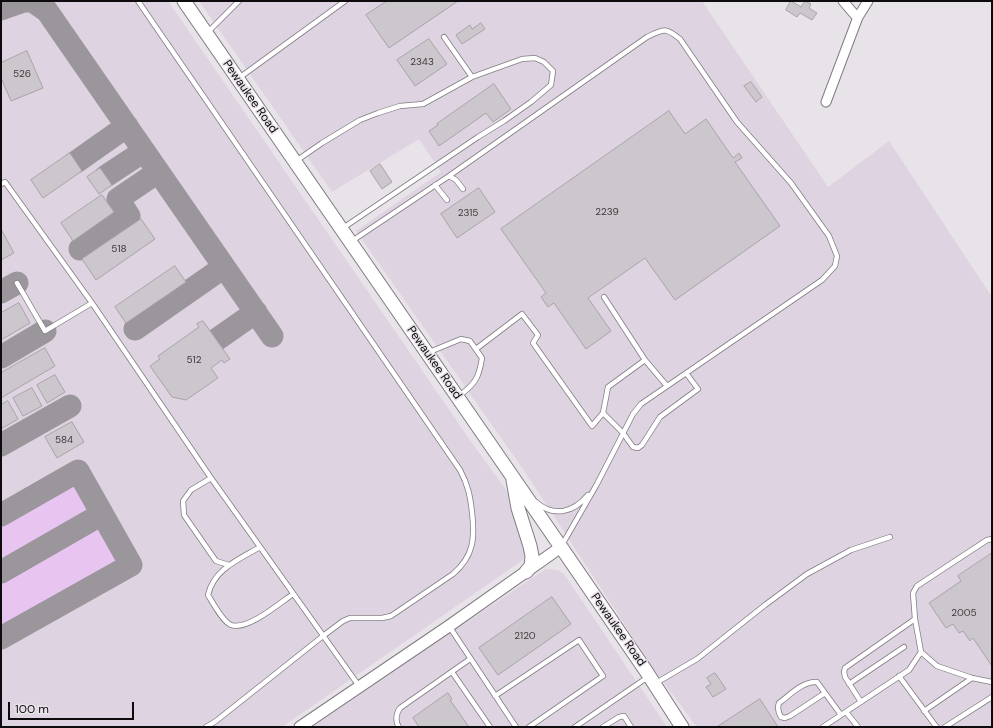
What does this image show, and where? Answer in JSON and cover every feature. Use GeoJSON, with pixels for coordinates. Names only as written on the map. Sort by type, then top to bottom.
{"type":"FeatureCollection","features":[{"type":"Feature","properties":{"kind":"main road","name":"Pewaukee Road"},"geometry":{"type":"LineString","coordinates":[[184,1],[516,480],[652,680],[682,727]]}},
{"type":"Feature","properties":{"kind":"main road"},"geometry":{"type":"LineString","coordinates":[[516,480],[518,508],[532,556],[530,566],[526,572]]}},
{"type":"Feature","properties":{"kind":"street"},"geometry":{"type":"LineString","coordinates":[[843,1],[858,17]]}},
{"type":"Feature","properties":{"kind":"street"},"geometry":{"type":"LineString","coordinates":[[826,102],[858,17],[868,1]]}},
{"type":"Feature","properties":{"kind":"street"},"geometry":{"type":"LineString","coordinates":[[300,727],[449,626],[561,547]]}},
{"type":"Feature","properties":{"kind":"lane"},"geometry":{"type":"LineString","coordinates":[[138,1],[460,470],[467,484],[472,508],[473,540],[470,551],[461,567],[453,574],[391,616],[382,618],[350,618],[343,621],[206,727]]}},
{"type":"Feature","properties":{"kind":"lane"},"geometry":{"type":"LineString","coordinates":[[206,33],[239,1]]}},
{"type":"Feature","properties":{"kind":"lane"},"geometry":{"type":"LineString","coordinates":[[238,79],[344,1]]}},
{"type":"Feature","properties":{"kind":"lane"},"geometry":{"type":"LineString","coordinates":[[350,242],[450,176],[647,37],[661,30],[670,31],[680,39],[737,122],[791,183],[830,236],[837,256],[835,266],[822,280],[641,404],[633,414],[597,484],[561,547]]}},
{"type":"Feature","properties":{"kind":"lane"},"geometry":{"type":"LineString","coordinates":[[444,37],[472,77]]}},
{"type":"Feature","properties":{"kind":"lane"},"geometry":{"type":"LineString","coordinates":[[295,162],[322,143],[360,120],[400,106],[423,104],[472,77],[522,59],[535,58],[544,62],[553,71],[551,85],[531,102],[342,229]]}},
{"type":"Feature","properties":{"kind":"lane"},"geometry":{"type":"LineString","coordinates":[[450,176],[456,180],[463,189]]}},
{"type":"Feature","properties":{"kind":"lane"},"geometry":{"type":"LineString","coordinates":[[1,184],[5,182],[92,304],[211,478],[359,686]]}},
{"type":"Feature","properties":{"kind":"lane"},"geometry":{"type":"LineString","coordinates":[[436,185],[447,200]]}},
{"type":"Feature","properties":{"kind":"lane"},"geometry":{"type":"LineString","coordinates":[[17,283],[45,331],[92,304]]}},
{"type":"Feature","properties":{"kind":"lane"},"geometry":{"type":"LineString","coordinates":[[604,297],[645,360],[667,386]]}},
{"type":"Feature","properties":{"kind":"lane"},"geometry":{"type":"LineString","coordinates":[[476,350],[522,314],[538,335],[533,343],[592,426],[603,413],[608,387],[645,360]]}},
{"type":"Feature","properties":{"kind":"lane"},"geometry":{"type":"LineString","coordinates":[[427,353],[461,339],[470,341],[482,358],[480,373],[471,387],[458,398]]}},
{"type":"Feature","properties":{"kind":"lane"},"geometry":{"type":"LineString","coordinates":[[603,413],[623,433],[633,447],[638,448],[642,445],[660,417],[698,389],[686,373]]}},
{"type":"Feature","properties":{"kind":"lane"},"geometry":{"type":"LineString","coordinates":[[211,478],[191,490],[183,501],[184,515],[216,561],[229,565]]}},
{"type":"Feature","properties":{"kind":"lane"},"geometry":{"type":"LineString","coordinates":[[516,480],[539,504],[550,510],[561,512],[572,509],[581,503],[597,484]]}},
{"type":"Feature","properties":{"kind":"lane"},"geometry":{"type":"LineString","coordinates":[[575,727],[652,680],[697,660],[764,605],[807,574],[851,550],[890,537]]}},
{"type":"Feature","properties":{"kind":"lane"},"geometry":{"type":"LineString","coordinates":[[992,539],[987,540],[917,586],[913,593],[915,620],[921,652],[937,666],[972,678],[992,682]]}},
{"type":"Feature","properties":{"kind":"lane"},"geometry":{"type":"LineString","coordinates":[[260,547],[229,565],[210,585],[208,595],[222,617],[230,625],[238,626],[250,623],[293,594]]}},
{"type":"Feature","properties":{"kind":"lane"},"geometry":{"type":"LineString","coordinates":[[861,702],[844,677],[845,668],[915,620]]}},
{"type":"Feature","properties":{"kind":"lane"},"geometry":{"type":"LineString","coordinates":[[449,626],[516,727]]}},
{"type":"Feature","properties":{"kind":"lane"},"geometry":{"type":"LineString","coordinates":[[495,696],[579,640],[603,676],[529,727]]}},
{"type":"Feature","properties":{"kind":"lane"},"geometry":{"type":"LineString","coordinates":[[849,684],[904,647]]}},
{"type":"Feature","properties":{"kind":"lane"},"geometry":{"type":"LineString","coordinates":[[823,727],[909,670],[921,652]]}},
{"type":"Feature","properties":{"kind":"lane"},"geometry":{"type":"LineString","coordinates":[[399,727],[397,724],[397,719],[400,708],[470,659]]}},
{"type":"Feature","properties":{"kind":"lane"},"geometry":{"type":"LineString","coordinates":[[452,672],[490,727]]}},
{"type":"Feature","properties":{"kind":"lane"},"geometry":{"type":"LineString","coordinates":[[899,676],[937,727]]}},
{"type":"Feature","properties":{"kind":"lane"},"geometry":{"type":"LineString","coordinates":[[924,711],[972,678]]}},
{"type":"Feature","properties":{"kind":"lane"},"geometry":{"type":"LineString","coordinates":[[825,693],[790,716],[785,718],[781,717],[778,712],[779,702],[802,686],[816,682],[825,693],[840,715]]}},
{"type":"Feature","properties":{"kind":"lane"},"geometry":{"type":"LineString","coordinates":[[945,727],[992,696]]}},
{"type":"Feature","properties":{"kind":"lane"},"geometry":{"type":"LineString","coordinates":[[846,712],[858,727]]}},
{"type":"Feature","properties":{"kind":"lane"},"geometry":{"type":"LineString","coordinates":[[604,727],[624,716],[631,727]]}},
{"type":"Feature","properties":{"kind":"shaded area"},"geometry":{"type":"Polygon","coordinates":[[[1,1],[168,1],[472,443],[507,491],[523,535],[526,548],[523,560],[282,727],[1,727],[1,1]]]}},
{"type":"Feature","properties":{"kind":"shaded area"},"geometry":{"type":"Polygon","coordinates":[[[199,1],[702,1],[828,187],[889,141],[992,297],[992,727],[697,727],[655,671],[525,472],[356,231],[441,172],[419,139],[332,192],[199,1]]]}},
{"type":"Feature","properties":{"kind":"shaded area"},"geometry":{"type":"Polygon","coordinates":[[[70,480],[77,482],[85,491],[91,506],[91,513],[1,566],[1,520],[70,480]]]}},
{"type":"Feature","properties":{"kind":"shaded area"},"geometry":{"type":"Polygon","coordinates":[[[95,524],[104,527],[110,535],[120,553],[118,562],[1,631],[1,578],[95,524]]]}},
{"type":"Feature","properties":{"kind":"shaded area"},"geometry":{"type":"Polygon","coordinates":[[[546,569],[558,570],[564,574],[667,727],[307,727],[458,628],[546,569]]]}},
{"type":"Feature","properties":{"kind":"building"},"geometry":{"type":"Polygon","coordinates":[[[387,1],[458,1],[389,48],[366,15],[387,1]]]}},
{"type":"Feature","properties":{"kind":"building"},"geometry":{"type":"Polygon","coordinates":[[[791,1],[801,7],[805,1],[811,4],[809,8],[817,13],[812,20],[800,13],[797,17],[786,10],[791,1]]]}},
{"type":"Feature","properties":{"kind":"building"},"geometry":{"type":"Polygon","coordinates":[[[481,23],[485,29],[462,44],[456,35],[470,25],[472,29],[481,23]]]}},
{"type":"Feature","properties":{"kind":"building"},"geometry":{"type":"Polygon","coordinates":[[[429,39],[447,64],[415,86],[397,60],[429,39]]]}},
{"type":"Feature","properties":{"kind":"building"},"geometry":{"type":"Polygon","coordinates":[[[27,51],[43,88],[11,101],[1,78],[1,63],[27,51]]]}},
{"type":"Feature","properties":{"kind":"building"},"geometry":{"type":"Polygon","coordinates":[[[751,82],[762,97],[756,102],[744,86],[751,82]]]}},
{"type":"Feature","properties":{"kind":"building"},"geometry":{"type":"Polygon","coordinates":[[[494,84],[511,109],[493,122],[486,113],[439,146],[429,131],[494,84]]]}},
{"type":"Feature","properties":{"kind":"building"},"geometry":{"type":"Polygon","coordinates":[[[669,111],[685,134],[706,119],[733,158],[739,153],[742,158],[735,162],[780,226],[675,300],[645,258],[588,298],[611,331],[586,349],[554,303],[548,307],[541,297],[546,293],[501,229],[669,111]]]}},
{"type":"Feature","properties":{"kind":"building"},"geometry":{"type":"Polygon","coordinates":[[[70,153],[82,171],[43,198],[31,180],[70,153]]]}},
{"type":"Feature","properties":{"kind":"building"},"geometry":{"type":"Polygon","coordinates":[[[380,164],[392,182],[382,189],[370,171],[380,164]]]}},
{"type":"Feature","properties":{"kind":"building"},"geometry":{"type":"Polygon","coordinates":[[[100,168],[112,185],[99,194],[87,177],[100,168]]]}},
{"type":"Feature","properties":{"kind":"building"},"geometry":{"type":"Polygon","coordinates":[[[479,188],[495,212],[457,238],[441,214],[479,188]]]}},
{"type":"Feature","properties":{"kind":"building"},"geometry":{"type":"Polygon","coordinates":[[[102,195],[114,212],[73,241],[61,223],[102,195]]]}},
{"type":"Feature","properties":{"kind":"building"},"geometry":{"type":"Polygon","coordinates":[[[141,219],[155,239],[96,280],[82,259],[141,219]]]}},
{"type":"Feature","properties":{"kind":"building"},"geometry":{"type":"Polygon","coordinates":[[[1,229],[14,253],[1,260],[1,229]]]}},
{"type":"Feature","properties":{"kind":"building"},"geometry":{"type":"Polygon","coordinates":[[[175,266],[186,282],[126,323],[115,307],[175,266]]]}},
{"type":"Feature","properties":{"kind":"building"},"geometry":{"type":"Polygon","coordinates":[[[19,303],[30,323],[1,340],[1,313],[19,303]]]}},
{"type":"Feature","properties":{"kind":"building"},"geometry":{"type":"Polygon","coordinates":[[[203,321],[230,359],[224,363],[222,360],[211,368],[218,378],[186,400],[172,397],[150,366],[160,359],[158,356],[199,327],[197,324],[203,321]]]}},
{"type":"Feature","properties":{"kind":"building"},"geometry":{"type":"Polygon","coordinates":[[[45,348],[55,366],[1,398],[1,373],[45,348]]]}},
{"type":"Feature","properties":{"kind":"building"},"geometry":{"type":"Polygon","coordinates":[[[55,375],[65,392],[47,403],[37,385],[55,375]]]}},
{"type":"Feature","properties":{"kind":"building"},"geometry":{"type":"Polygon","coordinates":[[[32,388],[42,406],[23,416],[13,398],[32,388]]]}},
{"type":"Feature","properties":{"kind":"building"},"geometry":{"type":"Polygon","coordinates":[[[8,401],[18,419],[1,429],[1,405],[8,401]]]}},
{"type":"Feature","properties":{"kind":"building"},"geometry":{"type":"Polygon","coordinates":[[[72,422],[84,442],[57,458],[45,437],[72,422]]]}},
{"type":"Feature","properties":{"kind":"building"},"geometry":{"type":"Polygon","coordinates":[[[992,553],[992,666],[973,638],[970,641],[963,631],[959,633],[953,624],[946,628],[929,603],[961,581],[958,576],[992,553]]]}},
{"type":"Feature","properties":{"kind":"building"},"geometry":{"type":"Polygon","coordinates":[[[552,597],[571,624],[498,675],[479,648],[552,597]]]}},
{"type":"Feature","properties":{"kind":"building"},"geometry":{"type":"Polygon","coordinates":[[[715,673],[726,689],[713,697],[706,687],[711,684],[707,678],[715,673]]]}},
{"type":"Feature","properties":{"kind":"building"},"geometry":{"type":"Polygon","coordinates":[[[448,693],[452,699],[450,700],[469,727],[419,727],[413,718],[448,693]]]}},
{"type":"Feature","properties":{"kind":"building"},"geometry":{"type":"Polygon","coordinates":[[[760,699],[778,727],[717,727],[760,699]]]}},
{"type":"Feature","properties":{"kind":"taxiway"},"geometry":{"type":"LineString","coordinates":[[1,9],[24,1]]}},
{"type":"Feature","properties":{"kind":"taxiway"},"geometry":{"type":"LineString","coordinates":[[28,1],[34,2],[47,11],[272,336]]}},
{"type":"Feature","properties":{"kind":"taxiway"},"geometry":{"type":"LineString","coordinates":[[76,162],[127,126]]}},
{"type":"Feature","properties":{"kind":"taxiway"},"geometry":{"type":"LineString","coordinates":[[106,176],[144,151]]}},
{"type":"Feature","properties":{"kind":"taxiway"},"geometry":{"type":"LineString","coordinates":[[80,249],[129,216],[118,199],[158,172]]}},
{"type":"Feature","properties":{"kind":"taxiway"},"geometry":{"type":"LineString","coordinates":[[135,329],[224,267]]}},
{"type":"Feature","properties":{"kind":"taxiway"},"geometry":{"type":"LineString","coordinates":[[1,292],[17,283]]}},
{"type":"Feature","properties":{"kind":"taxiway"},"geometry":{"type":"LineString","coordinates":[[216,340],[256,312]]}},
{"type":"Feature","properties":{"kind":"taxiway"},"geometry":{"type":"LineString","coordinates":[[1,357],[45,331]]}},
{"type":"Feature","properties":{"kind":"taxiway"},"geometry":{"type":"LineString","coordinates":[[1,445],[70,406]]}},
{"type":"Feature","properties":{"kind":"taxiway"},"geometry":{"type":"LineString","coordinates":[[1,515],[78,471],[131,565],[1,638]]}},
{"type":"Feature","properties":{"kind":"taxiway"},"geometry":{"type":"LineString","coordinates":[[1,572],[102,514]]}}]}
